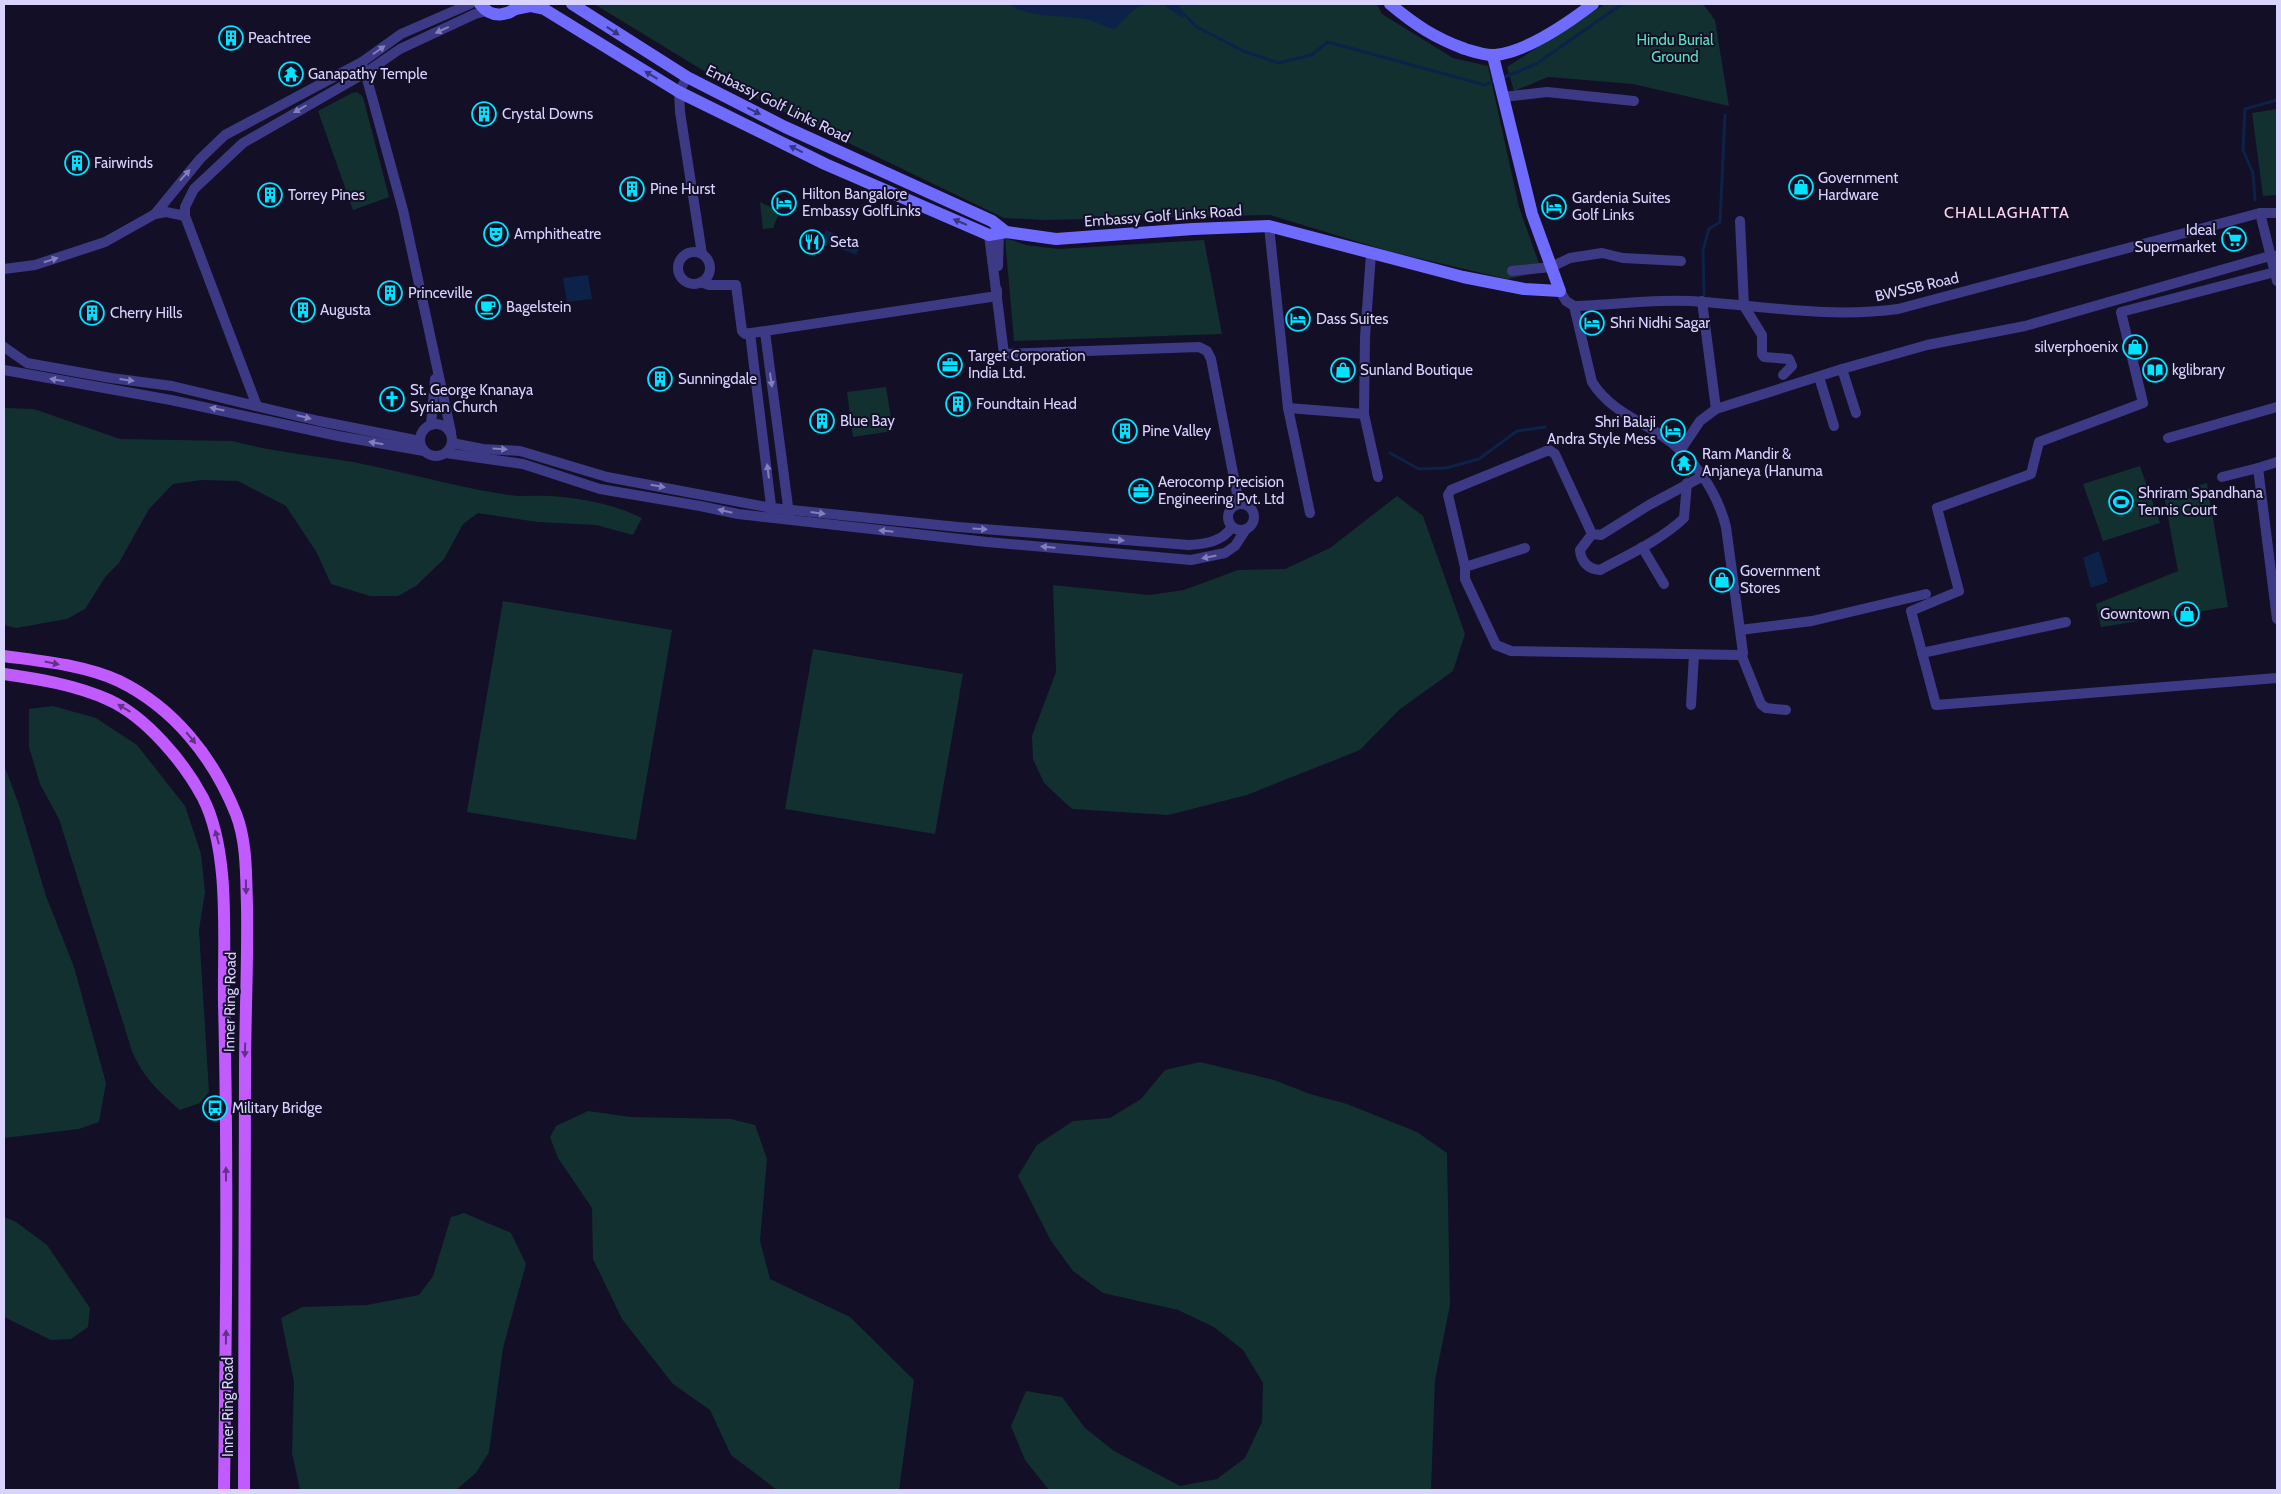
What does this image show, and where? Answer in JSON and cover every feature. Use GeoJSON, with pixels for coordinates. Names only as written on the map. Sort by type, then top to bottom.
{"type":"FeatureCollection","features":[{"type":"Feature","properties":{"kind":"main road","name":"Inner Ring Road"},"geometry":{"type":"LineString","coordinates":[[4,656],[48,662],[101,675],[118,681],[155,703],[178,722],[197,745],[222,785],[240,825],[246,880],[248,978],[245,1092],[244,1490]]}},
{"type":"Feature","properties":{"kind":"main road","name":"Inner Ring Road"},"geometry":{"type":"LineString","coordinates":[[4,674],[45,680],[76,688],[111,701],[133,714],[179,760],[202,795],[210,812],[217,835],[222,880],[226,1091],[224,1490]]}},
{"type":"Feature","properties":{"kind":"main road"},"geometry":{"type":"LineString","coordinates":[[226,1091],[245,1092]]}},
{"type":"Feature","properties":{"kind":"street"},"geometry":{"type":"LineString","coordinates":[[155,214],[178,183],[225,135],[362,62],[401,34],[470,4]]}},
{"type":"Feature","properties":{"kind":"street","name":"Embassy Golf Links Road"},"geometry":{"type":"LineString","coordinates":[[572,4],[687,77],[820,142],[992,221],[998,233],[1056,239],[1193,229],[1269,226],[1372,254],[1495,284],[1560,292]]}},
{"type":"Feature","properties":{"kind":"street"},"geometry":{"type":"LineString","coordinates":[[1390,4],[1425,32],[1450,44],[1480,54],[1493,56],[1527,46],[1574,18],[1593,4]]}},
{"type":"Feature","properties":{"kind":"street"},"geometry":{"type":"LineString","coordinates":[[257,406],[185,216],[185,206],[194,190],[239,146],[306,105],[366,73],[400,49],[474,14],[483,7],[501,15],[518,7],[530,6],[544,9],[679,92],[814,158],[998,233],[997,296],[1004,354],[1199,346],[1204,348],[1211,359],[1239,504]]}},
{"type":"Feature","properties":{"kind":"street"},"geometry":{"type":"LineString","coordinates":[[1493,56],[1532,214],[1560,292],[1566,301],[1574,306],[1592,382],[1598,392],[1621,413],[1662,436],[1680,451],[1702,476],[1722,510],[1744,649],[1741,654]]}},
{"type":"Feature","properties":{"kind":"street"},"geometry":{"type":"LineString","coordinates":[[362,62],[402,210],[450,432],[452,443],[446,453]]}},
{"type":"Feature","properties":{"kind":"street"},"geometry":{"type":"LineString","coordinates":[[687,77],[679,92],[680,112],[702,254],[710,265],[706,278],[701,282]]}},
{"type":"Feature","properties":{"kind":"street"},"geometry":{"type":"LineString","coordinates":[[1501,86],[1634,101]]}},
{"type":"Feature","properties":{"kind":"street"},"geometry":{"type":"LineString","coordinates":[[814,158],[820,142]]}},
{"type":"Feature","properties":{"kind":"street"},"geometry":{"type":"LineString","coordinates":[[4,269],[35,265],[105,242],[155,214],[166,212],[185,216]]}},
{"type":"Feature","properties":{"kind":"street"},"geometry":{"type":"LineString","coordinates":[[2260,213],[2274,256],[2276,277],[2121,312],[2144,402],[2039,442],[2031,474],[1937,508],[1959,590],[1958,593],[1912,610],[1936,706],[2277,678]]}},
{"type":"Feature","properties":{"kind":"street","name":"BWSSB Road"},"geometry":{"type":"LineString","coordinates":[[1574,306],[1702,302],[1833,314],[1860,314],[1898,309],[2260,213],[2277,213]]}},
{"type":"Feature","properties":{"kind":"street"},"geometry":{"type":"LineString","coordinates":[[1740,221],[1744,306],[1762,335],[1762,354],[1764,357],[1789,360],[1791,362],[1792,366],[1783,374]]}},
{"type":"Feature","properties":{"kind":"street"},"geometry":{"type":"LineString","coordinates":[[1269,226],[1288,408],[1310,513]]}},
{"type":"Feature","properties":{"kind":"street"},"geometry":{"type":"LineString","coordinates":[[702,254],[689,252],[679,261],[678,267],[682,279],[687,283],[701,282],[709,285],[736,285],[742,331],[745,334],[997,296]]}},
{"type":"Feature","properties":{"kind":"street"},"geometry":{"type":"LineString","coordinates":[[1512,271],[1551,267],[1570,258],[1602,253],[1622,258],[1681,261]]}},
{"type":"Feature","properties":{"kind":"street"},"geometry":{"type":"LineString","coordinates":[[1372,254],[1365,337],[1364,414],[1378,477]]}},
{"type":"Feature","properties":{"kind":"street"},"geometry":{"type":"LineString","coordinates":[[1680,451],[1700,421],[1716,409],[1842,369],[1947,340],[2025,326],[2274,256]]}},
{"type":"Feature","properties":{"kind":"street"},"geometry":{"type":"LineString","coordinates":[[4,276],[17,268]]}},
{"type":"Feature","properties":{"kind":"street"},"geometry":{"type":"LineString","coordinates":[[1702,302],[1716,409]]}},
{"type":"Feature","properties":{"kind":"street"},"geometry":{"type":"LineString","coordinates":[[765,332],[789,521]]}},
{"type":"Feature","properties":{"kind":"street"},"geometry":{"type":"LineString","coordinates":[[750,333],[772,520]]}},
{"type":"Feature","properties":{"kind":"street"},"geometry":{"type":"LineString","coordinates":[[4,347],[27,363],[111,378],[172,386],[360,430],[420,441]]}},
{"type":"Feature","properties":{"kind":"street"},"geometry":{"type":"LineString","coordinates":[[1842,369],[1856,413]]}},
{"type":"Feature","properties":{"kind":"street"},"geometry":{"type":"LineString","coordinates":[[4,370],[171,400],[338,436],[424,451],[434,456],[446,453],[523,464],[600,489],[772,520],[1191,560],[1225,553],[1235,546],[1246,529],[1252,524],[1254,516],[1250,508],[1239,504]]}},
{"type":"Feature","properties":{"kind":"street"},"geometry":{"type":"LineString","coordinates":[[430,425],[436,370]]}},
{"type":"Feature","properties":{"kind":"street"},"geometry":{"type":"LineString","coordinates":[[1819,377],[1834,426]]}},
{"type":"Feature","properties":{"kind":"street"},"geometry":{"type":"LineString","coordinates":[[2168,438],[2277,407]]}},
{"type":"Feature","properties":{"kind":"street"},"geometry":{"type":"LineString","coordinates":[[1288,408],[1364,414]]}},
{"type":"Feature","properties":{"kind":"street"},"geometry":{"type":"LineString","coordinates":[[424,451],[420,441],[422,431],[430,425],[442,424],[450,432]]}},
{"type":"Feature","properties":{"kind":"street"},"geometry":{"type":"LineString","coordinates":[[452,443],[482,449],[520,452],[607,477],[789,510],[958,527],[1189,545],[1216,541],[1224,536],[1232,527]]}},
{"type":"Feature","properties":{"kind":"street"},"geometry":{"type":"LineString","coordinates":[[1592,534],[1555,454],[1549,450],[1451,490],[1448,496],[1465,567],[1465,578],[1496,645],[1502,649],[1511,651],[1694,655],[1741,654]]}},
{"type":"Feature","properties":{"kind":"street"},"geometry":{"type":"LineString","coordinates":[[2222,477],[2277,462]]}},
{"type":"Feature","properties":{"kind":"street"},"geometry":{"type":"LineString","coordinates":[[2258,468],[2277,619]]}},
{"type":"Feature","properties":{"kind":"street"},"geometry":{"type":"LineString","coordinates":[[1592,534],[1601,536],[1702,476]]}},
{"type":"Feature","properties":{"kind":"street"},"geometry":{"type":"LineString","coordinates":[[1592,534],[1580,550],[1580,557],[1585,565],[1600,570],[1642,547],[1684,518],[1687,484]]}},
{"type":"Feature","properties":{"kind":"street"},"geometry":{"type":"LineString","coordinates":[[1239,504],[1229,511],[1228,519],[1232,527],[1238,530],[1246,529]]}},
{"type":"Feature","properties":{"kind":"street"},"geometry":{"type":"LineString","coordinates":[[1642,547],[1664,584]]}},
{"type":"Feature","properties":{"kind":"street"},"geometry":{"type":"LineString","coordinates":[[1465,567],[1525,548]]}},
{"type":"Feature","properties":{"kind":"street"},"geometry":{"type":"LineString","coordinates":[[1740,630],[1812,621],[1926,594]]}},
{"type":"Feature","properties":{"kind":"street"},"geometry":{"type":"LineString","coordinates":[[1922,653],[2066,622]]}},
{"type":"Feature","properties":{"kind":"street"},"geometry":{"type":"LineString","coordinates":[[1741,654],[1762,704],[1766,708],[1786,710]]}},
{"type":"Feature","properties":{"kind":"street"},"geometry":{"type":"LineString","coordinates":[[1691,705],[1694,655]]}},
{"type":"Feature","properties":{"kind":"green space"},"geometry":{"type":"Polygon","coordinates":[[[594,4],[1377,4],[1382,14],[1453,58],[1488,66],[1519,207],[1542,272],[1507,279],[1388,251],[1270,215],[1044,220],[1004,218],[722,82],[594,4]]]}},
{"type":"Feature","properties":{"kind":"green space","name":"Hindu Burial Ground"},"geometry":{"type":"Polygon","coordinates":[[[1605,4],[1703,4],[1715,20],[1729,106],[1633,84],[1548,77],[1514,91],[1507,67],[1605,4]]]}},
{"type":"Feature","properties":{"kind":"green space"},"geometry":{"type":"Polygon","coordinates":[[[357,92],[363,97],[389,197],[353,210],[318,111],[357,92]]]}},
{"type":"Feature","properties":{"kind":"green space"},"geometry":{"type":"Polygon","coordinates":[[[2277,109],[2277,195],[2263,196],[2252,113],[2277,109]]]}},
{"type":"Feature","properties":{"kind":"green space"},"geometry":{"type":"Polygon","coordinates":[[[760,202],[780,211],[773,228],[763,229],[760,202]]]}},
{"type":"Feature","properties":{"kind":"green space"},"geometry":{"type":"Polygon","coordinates":[[[1005,238],[1026,245],[1058,249],[1204,240],[1222,334],[1014,341],[1005,238]]]}},
{"type":"Feature","properties":{"kind":"green space"},"geometry":{"type":"Polygon","coordinates":[[[886,387],[893,431],[853,437],[847,392],[886,387]]]}},
{"type":"Feature","properties":{"kind":"green space"},"geometry":{"type":"Polygon","coordinates":[[[4,408],[34,409],[120,439],[233,441],[278,451],[353,462],[489,492],[514,496],[550,496],[586,500],[609,505],[642,518],[633,535],[596,525],[537,522],[478,513],[463,524],[444,559],[416,586],[398,596],[370,596],[331,584],[317,553],[286,506],[238,481],[201,480],[173,484],[149,509],[119,563],[106,576],[85,609],[67,619],[16,628],[4,625],[4,408]]]}},
{"type":"Feature","properties":{"kind":"green space","name":"Shriram Spandhana Tennis Court"},"geometry":{"type":"Polygon","coordinates":[[[2140,466],[2160,523],[2103,541],[2083,484],[2140,466]]]}},
{"type":"Feature","properties":{"kind":"green space"},"geometry":{"type":"Polygon","coordinates":[[[2207,483],[2228,607],[2101,627],[2096,604],[2178,571],[2164,496],[2207,483]]]}},
{"type":"Feature","properties":{"kind":"green space"},"geometry":{"type":"Polygon","coordinates":[[[1397,496],[1423,516],[1465,634],[1453,671],[1399,710],[1360,750],[1247,795],[1168,815],[1072,809],[1044,783],[1033,759],[1032,736],[1056,672],[1053,585],[1149,595],[1184,590],[1238,570],[1285,569],[1330,548],[1397,496]]]}},
{"type":"Feature","properties":{"kind":"green space"},"geometry":{"type":"Polygon","coordinates":[[[503,601],[672,630],[636,840],[467,812],[503,601]]]}},
{"type":"Feature","properties":{"kind":"green space"},"geometry":{"type":"Polygon","coordinates":[[[813,649],[963,674],[935,834],[785,809],[813,649]]]}},
{"type":"Feature","properties":{"kind":"green space"},"geometry":{"type":"Polygon","coordinates":[[[53,706],[96,718],[137,745],[185,806],[201,854],[205,892],[199,930],[209,1092],[200,1103],[180,1110],[152,1084],[141,1069],[132,1051],[59,819],[40,784],[29,747],[29,709],[53,706]]]}},
{"type":"Feature","properties":{"kind":"green space"},"geometry":{"type":"Polygon","coordinates":[[[4,765],[18,802],[46,896],[74,967],[106,1083],[99,1122],[79,1129],[4,1138],[4,765]]]}},
{"type":"Feature","properties":{"kind":"green space"},"geometry":{"type":"Polygon","coordinates":[[[1200,1062],[1274,1080],[1310,1094],[1347,1104],[1417,1132],[1447,1153],[1450,1305],[1435,1380],[1431,1490],[1049,1490],[1025,1460],[1011,1426],[1026,1391],[1062,1397],[1085,1428],[1114,1451],[1180,1486],[1217,1479],[1245,1458],[1262,1422],[1263,1383],[1243,1350],[1214,1327],[1178,1310],[1103,1293],[1073,1271],[1051,1241],[1018,1176],[1037,1145],[1073,1121],[1110,1118],[1141,1099],[1165,1070],[1200,1062]]]}},
{"type":"Feature","properties":{"kind":"green space"},"geometry":{"type":"Polygon","coordinates":[[[588,1111],[631,1117],[731,1119],[755,1125],[767,1159],[760,1241],[770,1279],[850,1317],[914,1380],[899,1490],[777,1490],[731,1455],[710,1410],[673,1384],[622,1319],[593,1259],[592,1208],[558,1158],[550,1137],[556,1126],[588,1111]]]}},
{"type":"Feature","properties":{"kind":"green space"},"geometry":{"type":"Polygon","coordinates":[[[464,1213],[511,1233],[526,1264],[503,1348],[489,1452],[476,1473],[457,1489],[300,1490],[292,1453],[294,1382],[281,1318],[302,1307],[367,1305],[419,1295],[433,1276],[451,1217],[464,1213]]]}},
{"type":"Feature","properties":{"kind":"green space"},"geometry":{"type":"Polygon","coordinates":[[[4,1217],[16,1222],[47,1245],[90,1308],[88,1327],[71,1339],[51,1340],[4,1317],[4,1217]]]}},
{"type":"Feature","properties":{"kind":"water"},"geometry":{"type":"Polygon","coordinates":[[[1009,4],[1145,4],[1132,11],[1115,29],[1085,19],[1027,12],[1009,4]]]}},
{"type":"Feature","properties":{"kind":"water"},"geometry":{"type":"Polygon","coordinates":[[[1162,4],[1179,4],[1184,19],[1162,4]]]}},
{"type":"Feature","properties":{"kind":"water"},"geometry":{"type":"Polygon","coordinates":[[[826,230],[861,245],[856,255],[822,241],[826,230]]]}},
{"type":"Feature","properties":{"kind":"water"},"geometry":{"type":"Polygon","coordinates":[[[588,275],[592,299],[567,302],[563,278],[588,275]]]}},
{"type":"Feature","properties":{"kind":"water"},"geometry":{"type":"Polygon","coordinates":[[[2099,551],[2108,582],[2091,588],[2083,558],[2099,551]]]}},
{"type":"Feature","properties":{"kind":"waterway"},"geometry":{"type":"LineString","coordinates":[[1502,78],[1536,64],[1622,4]]}},
{"type":"Feature","properties":{"kind":"waterway"},"geometry":{"type":"LineString","coordinates":[[1180,10],[1197,27],[1243,51],[1279,63],[1311,55],[1328,42],[1485,85],[1496,80]]}},
{"type":"Feature","properties":{"kind":"waterway"},"geometry":{"type":"LineString","coordinates":[[2255,200],[2253,173],[2243,150],[2245,109],[2277,100]]}},
{"type":"Feature","properties":{"kind":"waterway"},"geometry":{"type":"LineString","coordinates":[[1704,295],[1703,250],[1709,229],[1720,222],[1725,115]]}},
{"type":"Feature","properties":{"kind":"waterway"},"geometry":{"type":"LineString","coordinates":[[1390,453],[1419,469],[1446,468],[1479,459],[1517,431],[1545,427]]}},
{"type":"Feature","properties":{"kind":"place","name":"Peachtree"},"geometry":{"type":"Point","coordinates":[231,38]}},
{"type":"Feature","properties":{"kind":"place","name":"Ganapathy Temple"},"geometry":{"type":"Point","coordinates":[291,74]}},
{"type":"Feature","properties":{"kind":"place","name":"Crystal Downs"},"geometry":{"type":"Point","coordinates":[484,114]}},
{"type":"Feature","properties":{"kind":"place","name":"Fairwinds"},"geometry":{"type":"Point","coordinates":[77,163]}},
{"type":"Feature","properties":{"kind":"place","name":"Government Hardware"},"geometry":{"type":"Point","coordinates":[1801,187]}},
{"type":"Feature","properties":{"kind":"place","name":"Pine Hurst"},"geometry":{"type":"Point","coordinates":[632,189]}},
{"type":"Feature","properties":{"kind":"place","name":"Torrey Pines"},"geometry":{"type":"Point","coordinates":[270,195]}},
{"type":"Feature","properties":{"kind":"place","name":"Hilton Bangalore Embassy GolfLinks"},"geometry":{"type":"Point","coordinates":[784,203]}},
{"type":"Feature","properties":{"kind":"place","name":"Gardenia Suites Golf Links"},"geometry":{"type":"Point","coordinates":[1554,207]}},
{"type":"Feature","properties":{"kind":"place","name":"Amphitheatre"},"geometry":{"type":"Point","coordinates":[496,234]}},
{"type":"Feature","properties":{"kind":"place","name":"Ideal Supermarket"},"geometry":{"type":"Point","coordinates":[2234,239]}},
{"type":"Feature","properties":{"kind":"place","name":"Seta"},"geometry":{"type":"Point","coordinates":[812,242]}},
{"type":"Feature","properties":{"kind":"place","name":"Princeville"},"geometry":{"type":"Point","coordinates":[390,293]}},
{"type":"Feature","properties":{"kind":"place","name":"Bagelstein"},"geometry":{"type":"Point","coordinates":[488,307]}},
{"type":"Feature","properties":{"kind":"place","name":"Augusta"},"geometry":{"type":"Point","coordinates":[303,310]}},
{"type":"Feature","properties":{"kind":"place","name":"Cherry Hills"},"geometry":{"type":"Point","coordinates":[92,313]}},
{"type":"Feature","properties":{"kind":"place","name":"Dass Suites"},"geometry":{"type":"Point","coordinates":[1298,319]}},
{"type":"Feature","properties":{"kind":"place","name":"Shri Nidhi Sagar"},"geometry":{"type":"Point","coordinates":[1592,323]}},
{"type":"Feature","properties":{"kind":"place","name":"silverphoenix"},"geometry":{"type":"Point","coordinates":[2135,347]}},
{"type":"Feature","properties":{"kind":"place","name":"Target Corporation India Ltd."},"geometry":{"type":"Point","coordinates":[950,365]}},
{"type":"Feature","properties":{"kind":"place","name":"Sunland Boutique"},"geometry":{"type":"Point","coordinates":[1343,370]}},
{"type":"Feature","properties":{"kind":"place","name":"kglibrary"},"geometry":{"type":"Point","coordinates":[2155,370]}},
{"type":"Feature","properties":{"kind":"place","name":"Sunningdale"},"geometry":{"type":"Point","coordinates":[660,379]}},
{"type":"Feature","properties":{"kind":"place","name":"St. George Knanaya Syrian Church"},"geometry":{"type":"Point","coordinates":[392,399]}},
{"type":"Feature","properties":{"kind":"place","name":"Foundtain Head"},"geometry":{"type":"Point","coordinates":[958,404]}},
{"type":"Feature","properties":{"kind":"place","name":"Blue Bay"},"geometry":{"type":"Point","coordinates":[822,421]}},
{"type":"Feature","properties":{"kind":"place","name":"Pine Valley"},"geometry":{"type":"Point","coordinates":[1125,431]}},
{"type":"Feature","properties":{"kind":"place","name":"Shri Balaji Andra Style Mess"},"geometry":{"type":"Point","coordinates":[1673,431]}},
{"type":"Feature","properties":{"kind":"place","name":"Ram Mandir & Anjaneya (Hanuma"},"geometry":{"type":"Point","coordinates":[1684,463]}},
{"type":"Feature","properties":{"kind":"place","name":"Aerocomp Precision Engineering Pvt. Ltd"},"geometry":{"type":"Point","coordinates":[1141,491]}},
{"type":"Feature","properties":{"kind":"place","name":"Shriram Spandhana Tennis Court"},"geometry":{"type":"Point","coordinates":[2121,502]}},
{"type":"Feature","properties":{"kind":"place","name":"Government Stores"},"geometry":{"type":"Point","coordinates":[1722,580]}},
{"type":"Feature","properties":{"kind":"place","name":"Gowntown"},"geometry":{"type":"Point","coordinates":[2187,614]}},
{"type":"Feature","properties":{"kind":"place","name":"Military Bridge"},"geometry":{"type":"Point","coordinates":[215,1108]}},
{"type":"Feature","properties":{"kind":"district","name":"CHALLAGHATTA"},"geometry":{"type":"Point","coordinates":[2007,212]}}]}
